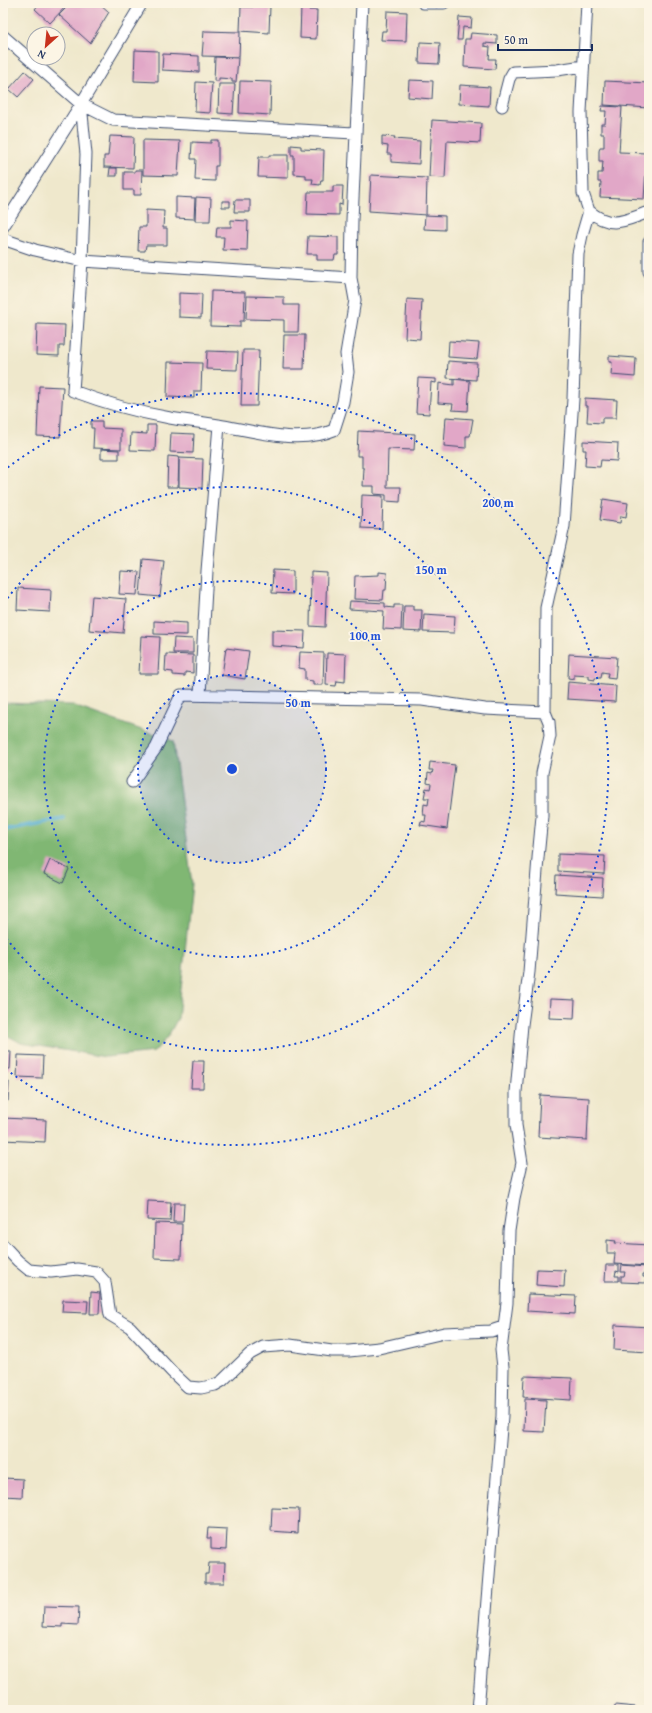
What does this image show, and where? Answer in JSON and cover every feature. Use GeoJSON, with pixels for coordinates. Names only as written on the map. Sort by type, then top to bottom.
{"type":"FeatureCollection","features":[{"type":"Feature","properties":{"kind":"street"},"geometry":{"type":"LineString","coordinates":[[3,227],[81,104],[142,3]]}},
{"type":"Feature","properties":{"kind":"street"},"geometry":{"type":"LineString","coordinates":[[81,104],[86,154],[82,261],[73,391],[121,407],[170,418],[219,425],[275,436],[321,436],[334,430],[343,402],[348,372],[346,354],[355,300],[351,278],[354,133],[362,3]]}},
{"type":"Feature","properties":{"kind":"street"},"geometry":{"type":"LineString","coordinates":[[423,3],[444,3]]}},
{"type":"Feature","properties":{"kind":"street"},"geometry":{"type":"LineString","coordinates":[[587,3],[581,112],[583,193],[589,211],[598,219],[610,222],[627,221],[649,212]]}},
{"type":"Feature","properties":{"kind":"street"},"geometry":{"type":"LineString","coordinates":[[3,36],[81,104],[113,120],[354,133]]}},
{"type":"Feature","properties":{"kind":"street"},"geometry":{"type":"LineString","coordinates":[[502,106],[509,79],[513,72],[558,70],[583,66]]}},
{"type":"Feature","properties":{"kind":"street"},"geometry":{"type":"LineString","coordinates":[[478,1710],[502,1416],[503,1375],[501,1350],[507,1303],[509,1231],[514,1198],[522,1163],[516,1125],[516,1097],[522,1024],[529,972],[542,816],[542,773],[549,745],[549,722],[545,712],[546,608],[564,526],[573,399],[578,254],[589,211]]}},
{"type":"Feature","properties":{"kind":"street"},"geometry":{"type":"LineString","coordinates":[[3,239],[35,250],[82,261],[351,278]]}},
{"type":"Feature","properties":{"kind":"street"},"geometry":{"type":"LineString","coordinates":[[649,242],[649,272]]}},
{"type":"Feature","properties":{"kind":"street"},"geometry":{"type":"LineString","coordinates":[[200,695],[207,572],[219,425]]}},
{"type":"Feature","properties":{"kind":"street"},"geometry":{"type":"LineString","coordinates":[[132,782],[156,748],[181,695],[422,700],[485,709],[545,712]]}},
{"type":"Feature","properties":{"kind":"street"},"geometry":{"type":"LineString","coordinates":[[3,1245],[29,1270],[51,1272],[77,1269],[96,1272],[105,1282],[110,1315],[130,1327],[172,1372],[188,1386],[201,1388],[215,1385],[250,1354],[263,1347],[290,1345],[332,1351],[349,1351],[379,1348],[444,1333],[491,1331],[503,1327]]}},
{"type":"Feature","properties":{"kind":"green space"},"geometry":{"type":"Polygon","coordinates":[[[3,703],[71,705],[173,741],[192,884],[178,1018],[168,1036],[154,1052],[106,1057],[21,1043],[3,1033],[3,703]]]}},
{"type":"Feature","properties":{"kind":"building"},"geometry":{"type":"Polygon","coordinates":[[[40,3],[69,3],[50,23],[35,9],[40,3]]]}},
{"type":"Feature","properties":{"kind":"building"},"geometry":{"type":"Polygon","coordinates":[[[71,3],[99,3],[109,12],[90,43],[59,15],[71,3]]]}},
{"type":"Feature","properties":{"kind":"building"},"geometry":{"type":"Polygon","coordinates":[[[253,5],[270,6],[269,33],[240,31],[241,7],[253,7],[253,5]]]}},
{"type":"Feature","properties":{"kind":"building"},"geometry":{"type":"Polygon","coordinates":[[[301,6],[309,6],[309,10],[317,10],[316,39],[300,38],[301,6]]]}},
{"type":"Feature","properties":{"kind":"building"},"geometry":{"type":"Polygon","coordinates":[[[387,11],[407,12],[406,41],[381,40],[382,31],[386,31],[387,11]]]}},
{"type":"Feature","properties":{"kind":"building"},"geometry":{"type":"Polygon","coordinates":[[[459,17],[472,18],[471,28],[463,27],[462,40],[457,40],[459,17]]]}},
{"type":"Feature","properties":{"kind":"building"},"geometry":{"type":"Polygon","coordinates":[[[204,31],[240,32],[239,57],[202,56],[204,31]]]}},
{"type":"Feature","properties":{"kind":"building"},"geometry":{"type":"Polygon","coordinates":[[[471,33],[497,35],[497,44],[484,43],[484,46],[490,47],[489,59],[496,59],[495,69],[464,67],[465,39],[470,39],[471,33]]]}},
{"type":"Feature","properties":{"kind":"building"},"geometry":{"type":"Polygon","coordinates":[[[420,42],[440,43],[439,64],[419,63],[420,42]]]}},
{"type":"Feature","properties":{"kind":"building"},"geometry":{"type":"Polygon","coordinates":[[[135,50],[158,51],[158,82],[134,81],[135,50]]]}},
{"type":"Feature","properties":{"kind":"building"},"geometry":{"type":"Polygon","coordinates":[[[163,54],[199,56],[199,72],[162,70],[163,54]]]}},
{"type":"Feature","properties":{"kind":"building"},"geometry":{"type":"Polygon","coordinates":[[[215,57],[238,58],[236,82],[232,82],[232,79],[219,78],[219,81],[214,81],[215,57]]]}},
{"type":"Feature","properties":{"kind":"building"},"geometry":{"type":"Polygon","coordinates":[[[25,71],[34,79],[18,97],[9,89],[25,71]]]}},
{"type":"Feature","properties":{"kind":"building"},"geometry":{"type":"Polygon","coordinates":[[[409,80],[433,81],[432,99],[408,97],[409,80]]]}},
{"type":"Feature","properties":{"kind":"building"},"geometry":{"type":"Polygon","coordinates":[[[240,81],[271,82],[270,115],[239,113],[240,81]]]}},
{"type":"Feature","properties":{"kind":"building"},"geometry":{"type":"Polygon","coordinates":[[[605,81],[649,83],[649,108],[604,105],[605,81]]]}},
{"type":"Feature","properties":{"kind":"building"},"geometry":{"type":"Polygon","coordinates":[[[196,82],[212,83],[210,113],[195,112],[196,82]]]}},
{"type":"Feature","properties":{"kind":"building"},"geometry":{"type":"Polygon","coordinates":[[[219,84],[235,84],[233,114],[218,113],[219,84]]]}},
{"type":"Feature","properties":{"kind":"building"},"geometry":{"type":"Polygon","coordinates":[[[460,85],[490,87],[489,106],[459,104],[460,85]]]}},
{"type":"Feature","properties":{"kind":"building"},"geometry":{"type":"Polygon","coordinates":[[[602,106],[622,107],[619,152],[647,153],[644,199],[600,197],[601,182],[598,182],[598,173],[602,173],[603,161],[599,161],[599,151],[600,147],[604,147],[604,134],[601,134],[601,124],[605,124],[606,111],[601,111],[602,106]]]}},
{"type":"Feature","properties":{"kind":"building"},"geometry":{"type":"Polygon","coordinates":[[[432,120],[481,123],[480,143],[447,141],[445,178],[429,177],[432,120]]]}},
{"type":"Feature","properties":{"kind":"building"},"geometry":{"type":"Polygon","coordinates":[[[110,136],[134,137],[133,168],[104,167],[104,156],[108,156],[110,136]]]}},
{"type":"Feature","properties":{"kind":"building"},"geometry":{"type":"Polygon","coordinates":[[[382,136],[395,137],[394,139],[420,141],[419,164],[391,162],[391,154],[387,154],[388,146],[382,145],[382,136]]]}},
{"type":"Feature","properties":{"kind":"building"},"geometry":{"type":"Polygon","coordinates":[[[143,140],[180,141],[178,176],[143,175],[143,140]]]}},
{"type":"Feature","properties":{"kind":"building"},"geometry":{"type":"Polygon","coordinates":[[[211,140],[218,140],[218,166],[215,166],[215,181],[195,180],[196,159],[191,159],[192,142],[211,143],[211,140]]]}},
{"type":"Feature","properties":{"kind":"building"},"geometry":{"type":"Polygon","coordinates":[[[291,145],[301,146],[301,149],[324,150],[323,180],[321,180],[320,185],[312,184],[313,179],[306,179],[306,175],[294,174],[294,155],[291,155],[291,145]]]}},
{"type":"Feature","properties":{"kind":"building"},"geometry":{"type":"Polygon","coordinates":[[[269,155],[288,155],[288,178],[258,177],[259,157],[269,157],[269,155]]]}},
{"type":"Feature","properties":{"kind":"building"},"geometry":{"type":"Polygon","coordinates":[[[110,168],[117,168],[117,176],[109,176],[110,168]]]}},
{"type":"Feature","properties":{"kind":"building"},"geometry":{"type":"Polygon","coordinates":[[[135,170],[142,170],[141,195],[134,195],[134,190],[124,190],[124,172],[135,172],[135,170]]]}},
{"type":"Feature","properties":{"kind":"building"},"geometry":{"type":"Polygon","coordinates":[[[371,175],[427,178],[426,215],[369,211],[371,175]]]}},
{"type":"Feature","properties":{"kind":"building"},"geometry":{"type":"Polygon","coordinates":[[[333,186],[343,186],[342,205],[339,204],[339,215],[307,214],[308,192],[333,192],[333,186]]]}},
{"type":"Feature","properties":{"kind":"building"},"geometry":{"type":"Polygon","coordinates":[[[176,197],[195,198],[194,219],[176,218],[176,197]]]}},
{"type":"Feature","properties":{"kind":"building"},"geometry":{"type":"Polygon","coordinates":[[[196,197],[211,198],[210,221],[195,221],[196,197]]]}},
{"type":"Feature","properties":{"kind":"building"},"geometry":{"type":"Polygon","coordinates":[[[235,200],[250,200],[250,212],[234,212],[235,200]]]}},
{"type":"Feature","properties":{"kind":"building"},"geometry":{"type":"Polygon","coordinates":[[[222,201],[230,201],[230,207],[222,207],[222,201]]]}},
{"type":"Feature","properties":{"kind":"building"},"geometry":{"type":"Polygon","coordinates":[[[146,210],[164,211],[163,228],[167,228],[167,245],[146,245],[145,251],[138,251],[139,227],[146,227],[146,210]]]}},
{"type":"Feature","properties":{"kind":"building"},"geometry":{"type":"Polygon","coordinates":[[[425,215],[445,216],[445,230],[424,229],[425,215]]]}},
{"type":"Feature","properties":{"kind":"building"},"geometry":{"type":"Polygon","coordinates":[[[231,220],[248,221],[247,251],[223,250],[224,237],[216,237],[217,227],[231,227],[231,220]]]}},
{"type":"Feature","properties":{"kind":"building"},"geometry":{"type":"Polygon","coordinates":[[[308,236],[338,237],[338,255],[335,255],[334,260],[317,260],[317,254],[307,254],[308,236]]]}},
{"type":"Feature","properties":{"kind":"building"},"geometry":{"type":"Polygon","coordinates":[[[211,291],[245,292],[244,321],[240,321],[240,327],[210,326],[211,291]]]}},
{"type":"Feature","properties":{"kind":"building"},"geometry":{"type":"Polygon","coordinates":[[[179,293],[202,294],[201,318],[179,317],[179,293]]]}},
{"type":"Feature","properties":{"kind":"building"},"geometry":{"type":"Polygon","coordinates":[[[247,296],[284,297],[284,305],[299,305],[298,332],[284,332],[284,320],[246,319],[247,296]]]}},
{"type":"Feature","properties":{"kind":"building"},"geometry":{"type":"Polygon","coordinates":[[[407,299],[422,300],[420,339],[405,338],[407,299]]]}},
{"type":"Feature","properties":{"kind":"building"},"geometry":{"type":"Polygon","coordinates":[[[37,324],[65,325],[64,346],[59,346],[59,356],[36,355],[37,324]]]}},
{"type":"Feature","properties":{"kind":"building"},"geometry":{"type":"Polygon","coordinates":[[[284,335],[305,335],[304,369],[283,369],[284,335]]]}},
{"type":"Feature","properties":{"kind":"building"},"geometry":{"type":"Polygon","coordinates":[[[449,341],[479,343],[477,359],[448,357],[449,341]]]}},
{"type":"Feature","properties":{"kind":"building"},"geometry":{"type":"Polygon","coordinates":[[[243,350],[259,350],[257,406],[241,406],[243,350]]]}},
{"type":"Feature","properties":{"kind":"building"},"geometry":{"type":"Polygon","coordinates":[[[207,351],[238,352],[237,370],[206,369],[207,351]]]}},
{"type":"Feature","properties":{"kind":"building"},"geometry":{"type":"Polygon","coordinates":[[[609,356],[636,358],[635,377],[611,375],[612,362],[609,362],[609,356]]]}},
{"type":"Feature","properties":{"kind":"building"},"geometry":{"type":"Polygon","coordinates":[[[448,361],[477,363],[476,380],[447,378],[448,361]]]}},
{"type":"Feature","properties":{"kind":"building"},"geometry":{"type":"Polygon","coordinates":[[[168,362],[202,363],[201,391],[194,391],[194,398],[167,397],[168,362]]]}},
{"type":"Feature","properties":{"kind":"building"},"geometry":{"type":"Polygon","coordinates":[[[418,378],[436,379],[436,383],[431,382],[429,414],[416,413],[418,378]]]}},
{"type":"Feature","properties":{"kind":"building"},"geometry":{"type":"Polygon","coordinates":[[[454,379],[470,381],[468,411],[452,410],[453,404],[438,403],[439,383],[454,385],[454,379]]]}},
{"type":"Feature","properties":{"kind":"building"},"geometry":{"type":"Polygon","coordinates":[[[39,386],[63,387],[60,437],[37,436],[39,386]]]}},
{"type":"Feature","properties":{"kind":"building"},"geometry":{"type":"Polygon","coordinates":[[[585,398],[617,400],[616,418],[602,418],[602,423],[587,422],[588,406],[585,406],[585,398]]]}},
{"type":"Feature","properties":{"kind":"building"},"geometry":{"type":"Polygon","coordinates":[[[446,417],[473,419],[470,436],[466,436],[466,448],[444,446],[446,417]]]}},
{"type":"Feature","properties":{"kind":"building"},"geometry":{"type":"Polygon","coordinates":[[[91,421],[102,421],[102,428],[121,429],[121,449],[93,448],[94,428],[91,428],[91,421]]]}},
{"type":"Feature","properties":{"kind":"building"},"geometry":{"type":"Polygon","coordinates":[[[147,425],[156,425],[155,451],[130,450],[131,433],[147,434],[147,425]]]}},
{"type":"Feature","properties":{"kind":"building"},"geometry":{"type":"Polygon","coordinates":[[[358,431],[415,434],[414,450],[388,449],[387,487],[401,487],[400,502],[386,501],[386,495],[374,494],[374,486],[363,486],[364,468],[362,468],[362,456],[357,456],[358,431]]]}},
{"type":"Feature","properties":{"kind":"building"},"geometry":{"type":"Polygon","coordinates":[[[171,433],[194,434],[193,453],[170,452],[171,433]]]}},
{"type":"Feature","properties":{"kind":"building"},"geometry":{"type":"Polygon","coordinates":[[[583,441],[618,443],[617,461],[601,460],[600,467],[585,466],[586,450],[583,450],[583,441]]]}},
{"type":"Feature","properties":{"kind":"building"},"geometry":{"type":"Polygon","coordinates":[[[101,449],[119,450],[119,459],[101,459],[101,449]]]}},
{"type":"Feature","properties":{"kind":"building"},"geometry":{"type":"Polygon","coordinates":[[[168,456],[179,457],[178,487],[167,487],[168,456]]]}},
{"type":"Feature","properties":{"kind":"building"},"geometry":{"type":"Polygon","coordinates":[[[179,458],[203,459],[202,488],[179,487],[179,458]]]}},
{"type":"Feature","properties":{"kind":"building"},"geometry":{"type":"Polygon","coordinates":[[[362,495],[383,496],[382,529],[361,528],[362,495]]]}},
{"type":"Feature","properties":{"kind":"building"},"geometry":{"type":"Polygon","coordinates":[[[603,499],[628,503],[626,517],[621,516],[620,523],[600,520],[603,499]]]}},
{"type":"Feature","properties":{"kind":"building"},"geometry":{"type":"Polygon","coordinates":[[[143,559],[164,561],[160,597],[140,595],[143,559]]]}},
{"type":"Feature","properties":{"kind":"building"},"geometry":{"type":"Polygon","coordinates":[[[273,570],[293,571],[293,594],[272,593],[273,570]]]}},
{"type":"Feature","properties":{"kind":"building"},"geometry":{"type":"Polygon","coordinates":[[[121,571],[139,572],[137,595],[119,594],[121,571]]]}},
{"type":"Feature","properties":{"kind":"building"},"geometry":{"type":"Polygon","coordinates":[[[311,572],[327,573],[325,627],[310,626],[311,572]]]}},
{"type":"Feature","properties":{"kind":"building"},"geometry":{"type":"Polygon","coordinates":[[[379,572],[387,573],[386,590],[384,590],[383,600],[354,599],[355,576],[379,575],[379,572]]]}},
{"type":"Feature","properties":{"kind":"building"},"geometry":{"type":"Polygon","coordinates":[[[18,588],[51,590],[50,612],[17,610],[18,588]]]}},
{"type":"Feature","properties":{"kind":"building"},"geometry":{"type":"Polygon","coordinates":[[[92,596],[126,599],[123,633],[89,630],[92,596]]]}},
{"type":"Feature","properties":{"kind":"building"},"geometry":{"type":"Polygon","coordinates":[[[350,601],[385,603],[385,607],[394,608],[394,605],[402,605],[401,630],[383,629],[384,611],[349,609],[350,601]]]}},
{"type":"Feature","properties":{"kind":"building"},"geometry":{"type":"Polygon","coordinates":[[[404,606],[413,606],[413,610],[422,610],[421,632],[403,631],[404,606]]]}},
{"type":"Feature","properties":{"kind":"building"},"geometry":{"type":"Polygon","coordinates":[[[424,614],[455,616],[454,633],[423,632],[424,614]]]}},
{"type":"Feature","properties":{"kind":"building"},"geometry":{"type":"Polygon","coordinates":[[[154,621],[187,623],[187,635],[154,634],[154,621]]]}},
{"type":"Feature","properties":{"kind":"building"},"geometry":{"type":"Polygon","coordinates":[[[272,630],[305,631],[304,648],[272,646],[272,630]]]}},
{"type":"Feature","properties":{"kind":"building"},"geometry":{"type":"Polygon","coordinates":[[[141,636],[160,637],[158,674],[139,674],[141,636]]]}},
{"type":"Feature","properties":{"kind":"building"},"geometry":{"type":"Polygon","coordinates":[[[174,638],[193,639],[193,653],[173,653],[174,638]]]}},
{"type":"Feature","properties":{"kind":"building"},"geometry":{"type":"Polygon","coordinates":[[[226,648],[249,651],[245,679],[222,675],[226,648]]]}},
{"type":"Feature","properties":{"kind":"building"},"geometry":{"type":"Polygon","coordinates":[[[300,652],[324,653],[323,685],[313,685],[313,681],[305,680],[305,669],[299,668],[300,652]]]}},
{"type":"Feature","properties":{"kind":"building"},"geometry":{"type":"Polygon","coordinates":[[[327,653],[346,654],[345,682],[337,681],[336,686],[326,685],[327,653]]]}},
{"type":"Feature","properties":{"kind":"building"},"geometry":{"type":"Polygon","coordinates":[[[166,654],[193,655],[193,673],[185,672],[185,676],[173,675],[173,672],[165,671],[166,654]]]}},
{"type":"Feature","properties":{"kind":"building"},"geometry":{"type":"Polygon","coordinates":[[[569,654],[617,657],[615,679],[607,678],[608,673],[602,672],[601,678],[595,678],[595,680],[589,679],[589,676],[574,675],[574,679],[568,678],[569,654]]]}},
{"type":"Feature","properties":{"kind":"building"},"geometry":{"type":"Polygon","coordinates":[[[568,682],[616,686],[615,702],[567,699],[568,682]]]}},
{"type":"Feature","properties":{"kind":"building"},"geometry":{"type":"Polygon","coordinates":[[[430,762],[455,765],[447,829],[420,825],[421,821],[425,822],[426,815],[423,815],[424,804],[428,805],[429,798],[424,798],[426,788],[430,789],[431,784],[427,783],[428,773],[432,774],[433,770],[429,770],[430,762]]]}},
{"type":"Feature","properties":{"kind":"building"},"geometry":{"type":"Polygon","coordinates":[[[558,854],[605,856],[604,874],[558,871],[558,854]]]}},
{"type":"Feature","properties":{"kind":"building"},"geometry":{"type":"Polygon","coordinates":[[[50,860],[69,869],[63,883],[44,874],[50,860]]]}},
{"type":"Feature","properties":{"kind":"building"},"geometry":{"type":"Polygon","coordinates":[[[556,875],[603,878],[602,896],[555,893],[556,875]]]}},
{"type":"Feature","properties":{"kind":"building"},"geometry":{"type":"Polygon","coordinates":[[[550,999],[575,1000],[574,1019],[549,1018],[550,999]]]}},
{"type":"Feature","properties":{"kind":"building"},"geometry":{"type":"Polygon","coordinates":[[[3,1051],[11,1051],[10,1069],[3,1069],[3,1051]]]}},
{"type":"Feature","properties":{"kind":"building"},"geometry":{"type":"Polygon","coordinates":[[[18,1055],[43,1056],[42,1078],[17,1077],[18,1055]]]}},
{"type":"Feature","properties":{"kind":"building"},"geometry":{"type":"Polygon","coordinates":[[[193,1061],[204,1061],[203,1088],[191,1088],[193,1061]]]}},
{"type":"Feature","properties":{"kind":"building"},"geometry":{"type":"Polygon","coordinates":[[[3,1082],[9,1082],[8,1101],[3,1100],[3,1082]]]}},
{"type":"Feature","properties":{"kind":"building"},"geometry":{"type":"Polygon","coordinates":[[[540,1095],[589,1098],[587,1140],[538,1137],[540,1095]]]}},
{"type":"Feature","properties":{"kind":"building"},"geometry":{"type":"Polygon","coordinates":[[[3,1118],[46,1120],[45,1142],[3,1140],[3,1118]]]}},
{"type":"Feature","properties":{"kind":"building"},"geometry":{"type":"Polygon","coordinates":[[[148,1201],[171,1202],[170,1221],[147,1220],[148,1201]]]}},
{"type":"Feature","properties":{"kind":"building"},"geometry":{"type":"Polygon","coordinates":[[[174,1203],[184,1203],[183,1222],[173,1222],[174,1203]]]}},
{"type":"Feature","properties":{"kind":"building"},"geometry":{"type":"Polygon","coordinates":[[[155,1223],[182,1224],[181,1259],[154,1258],[155,1223]]]}},
{"type":"Feature","properties":{"kind":"building"},"geometry":{"type":"Polygon","coordinates":[[[607,1240],[616,1241],[615,1243],[649,1245],[649,1266],[614,1264],[615,1253],[607,1253],[607,1240]]]}},
{"type":"Feature","properties":{"kind":"building"},"geometry":{"type":"Polygon","coordinates":[[[606,1265],[619,1265],[619,1272],[616,1271],[615,1276],[619,1276],[619,1281],[605,1281],[606,1265]]]}},
{"type":"Feature","properties":{"kind":"building"},"geometry":{"type":"Polygon","coordinates":[[[622,1265],[646,1267],[646,1274],[643,1274],[643,1277],[646,1277],[645,1283],[621,1282],[621,1276],[624,1276],[625,1272],[621,1272],[622,1265]]]}},
{"type":"Feature","properties":{"kind":"building"},"geometry":{"type":"Polygon","coordinates":[[[537,1269],[565,1270],[564,1287],[536,1285],[537,1269]]]}},
{"type":"Feature","properties":{"kind":"building"},"geometry":{"type":"Polygon","coordinates":[[[91,1292],[100,1293],[99,1314],[90,1314],[91,1292]]]}},
{"type":"Feature","properties":{"kind":"building"},"geometry":{"type":"Polygon","coordinates":[[[528,1294],[576,1296],[575,1314],[527,1311],[528,1294]]]}},
{"type":"Feature","properties":{"kind":"building"},"geometry":{"type":"Polygon","coordinates":[[[63,1300],[88,1301],[87,1313],[62,1312],[63,1300]]]}},
{"type":"Feature","properties":{"kind":"building"},"geometry":{"type":"Polygon","coordinates":[[[615,1325],[649,1327],[649,1352],[614,1350],[615,1325]]]}},
{"type":"Feature","properties":{"kind":"building"},"geometry":{"type":"Polygon","coordinates":[[[524,1376],[572,1378],[571,1400],[523,1397],[524,1376]]]}},
{"type":"Feature","properties":{"kind":"building"},"geometry":{"type":"Polygon","coordinates":[[[525,1399],[546,1400],[544,1432],[524,1431],[525,1399]]]}},
{"type":"Feature","properties":{"kind":"building"},"geometry":{"type":"Polygon","coordinates":[[[3,1478],[23,1479],[22,1497],[3,1496],[3,1478]]]}},
{"type":"Feature","properties":{"kind":"building"},"geometry":{"type":"Polygon","coordinates":[[[272,1508],[299,1509],[298,1533],[271,1531],[272,1508]]]}},
{"type":"Feature","properties":{"kind":"building"},"geometry":{"type":"Polygon","coordinates":[[[208,1528],[227,1529],[226,1550],[211,1549],[211,1538],[207,1538],[208,1528]]]}},
{"type":"Feature","properties":{"kind":"building"},"geometry":{"type":"Polygon","coordinates":[[[209,1563],[225,1563],[224,1583],[205,1583],[205,1574],[208,1574],[209,1563]]]}},
{"type":"Feature","properties":{"kind":"building"},"geometry":{"type":"Polygon","coordinates":[[[44,1606],[79,1607],[78,1625],[62,1624],[62,1627],[43,1626],[44,1606]]]}},
{"type":"Feature","properties":{"kind":"building"},"geometry":{"type":"Polygon","coordinates":[[[615,1705],[636,1707],[635,1710],[614,1710],[615,1705]]]}},
{"type":"Feature","properties":{"kind":"waterway"},"geometry":{"type":"LineString","coordinates":[[3,830],[64,819]]}}]}
